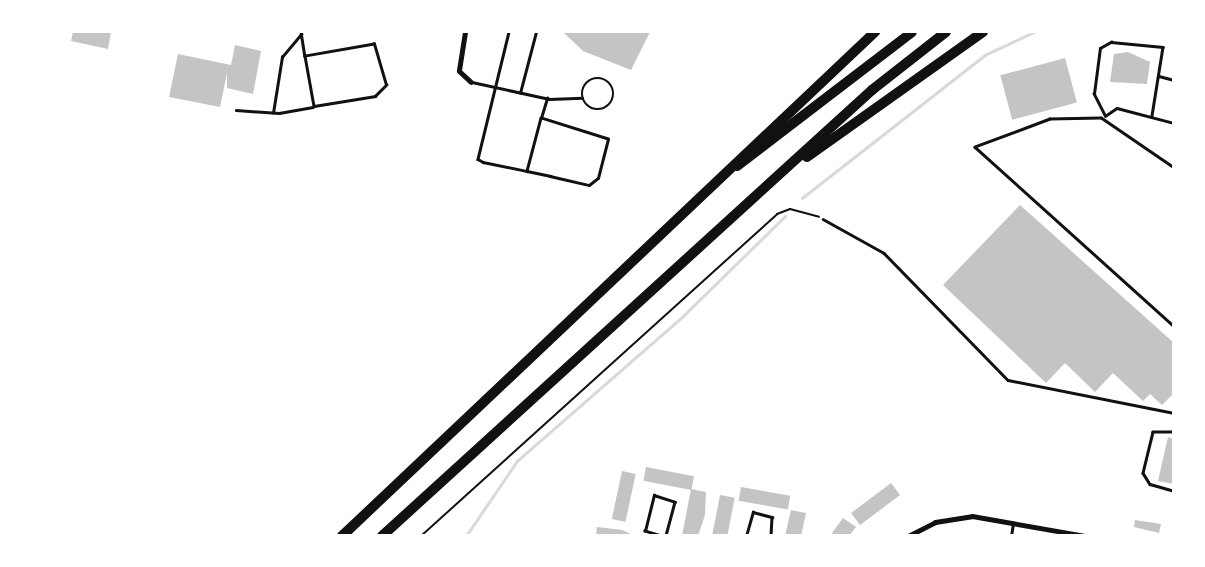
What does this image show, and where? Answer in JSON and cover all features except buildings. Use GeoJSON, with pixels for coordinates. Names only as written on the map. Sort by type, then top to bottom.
{"type":"FeatureCollection","features":[{"type":"Feature","properties":{"kind":"highway"},"geometry":{"type":"LineString","coordinates":[[342,536],[689,203],[875,32]]}},
{"type":"Feature","properties":{"kind":"highway"},"geometry":{"type":"LineString","coordinates":[[689,203],[912,32]]}},
{"type":"Feature","properties":{"kind":"highway"},"geometry":{"type":"LineString","coordinates":[[382,536],[760,191],[946,32]]}},
{"type":"Feature","properties":{"kind":"highway"},"geometry":{"type":"LineString","coordinates":[[760,191],[983,32]]}},
{"type":"Feature","properties":{"kind":"street"},"geometry":{"type":"LineString","coordinates":[[465,32],[459,71],[471,82]]}},
{"type":"Feature","properties":{"kind":"street"},"geometry":{"type":"LineString","coordinates":[[908,536],[947,519],[1013,521],[1086,536]]}},
{"type":"Feature","properties":{"kind":"lane"},"geometry":{"type":"LineString","coordinates":[[509,32],[478,159],[594,183],[608,143],[605,134],[541,118]]}},
{"type":"Feature","properties":{"kind":"lane"},"geometry":{"type":"LineString","coordinates":[[520,93],[536,32]]}},
{"type":"Feature","properties":{"kind":"lane"},"geometry":{"type":"LineString","coordinates":[[301,33],[314,107]]}},
{"type":"Feature","properties":{"kind":"lane"},"geometry":{"type":"LineString","coordinates":[[274,113],[282,57],[301,33]]}},
{"type":"Feature","properties":{"kind":"lane"},"geometry":{"type":"LineString","coordinates":[[1152,116],[1163,47],[1111,42],[1100,48],[1094,94],[1103,117],[1174,167]]}},
{"type":"Feature","properties":{"kind":"lane"},"geometry":{"type":"LineString","coordinates":[[236,110],[274,113],[375,96],[386,72],[374,44],[305,56]]}},
{"type":"Feature","properties":{"kind":"lane"},"geometry":{"type":"LineString","coordinates":[[1159,76],[1174,80]]}},
{"type":"Feature","properties":{"kind":"lane"},"geometry":{"type":"LineString","coordinates":[[471,82],[547,98],[582,98],[602,110],[613,90],[594,79],[582,98]]}},
{"type":"Feature","properties":{"kind":"lane"},"geometry":{"type":"LineString","coordinates":[[527,171],[547,98]]}},
{"type":"Feature","properties":{"kind":"lane"},"geometry":{"type":"LineString","coordinates":[[1174,117],[1172,122],[1117,108],[1103,117],[1049,119],[975,147],[1174,326]]}},
{"type":"Feature","properties":{"kind":"lane"},"geometry":{"type":"LineString","coordinates":[[824,219],[884,253],[1008,380],[1174,413]]}},
{"type":"Feature","properties":{"kind":"lane"},"geometry":{"type":"LineString","coordinates":[[1174,432],[1153,432],[1143,473],[1150,484],[1174,491]]}},
{"type":"Feature","properties":{"kind":"lane"},"geometry":{"type":"LineString","coordinates":[[661,536],[645,531],[654,495],[675,502],[666,536]]}},
{"type":"Feature","properties":{"kind":"lane"},"geometry":{"type":"LineString","coordinates":[[746,536],[753,512],[772,517],[771,536]]}},
{"type":"Feature","properties":{"kind":"lane"},"geometry":{"type":"LineString","coordinates":[[1011,536],[1013,521]]}},
{"type":"Feature","properties":{"kind":"path"},"geometry":{"type":"LineString","coordinates":[[421,536],[777,214],[790,209],[824,219]]}},
{"type":"Feature","properties":{"kind":"waterway"},"geometry":{"type":"LineString","coordinates":[[802,198],[985,55],[1034,32]]}},
{"type":"Feature","properties":{"kind":"waterway"},"geometry":{"type":"LineString","coordinates":[[466,536],[517,461],[680,319],[785,216]]}}]}
